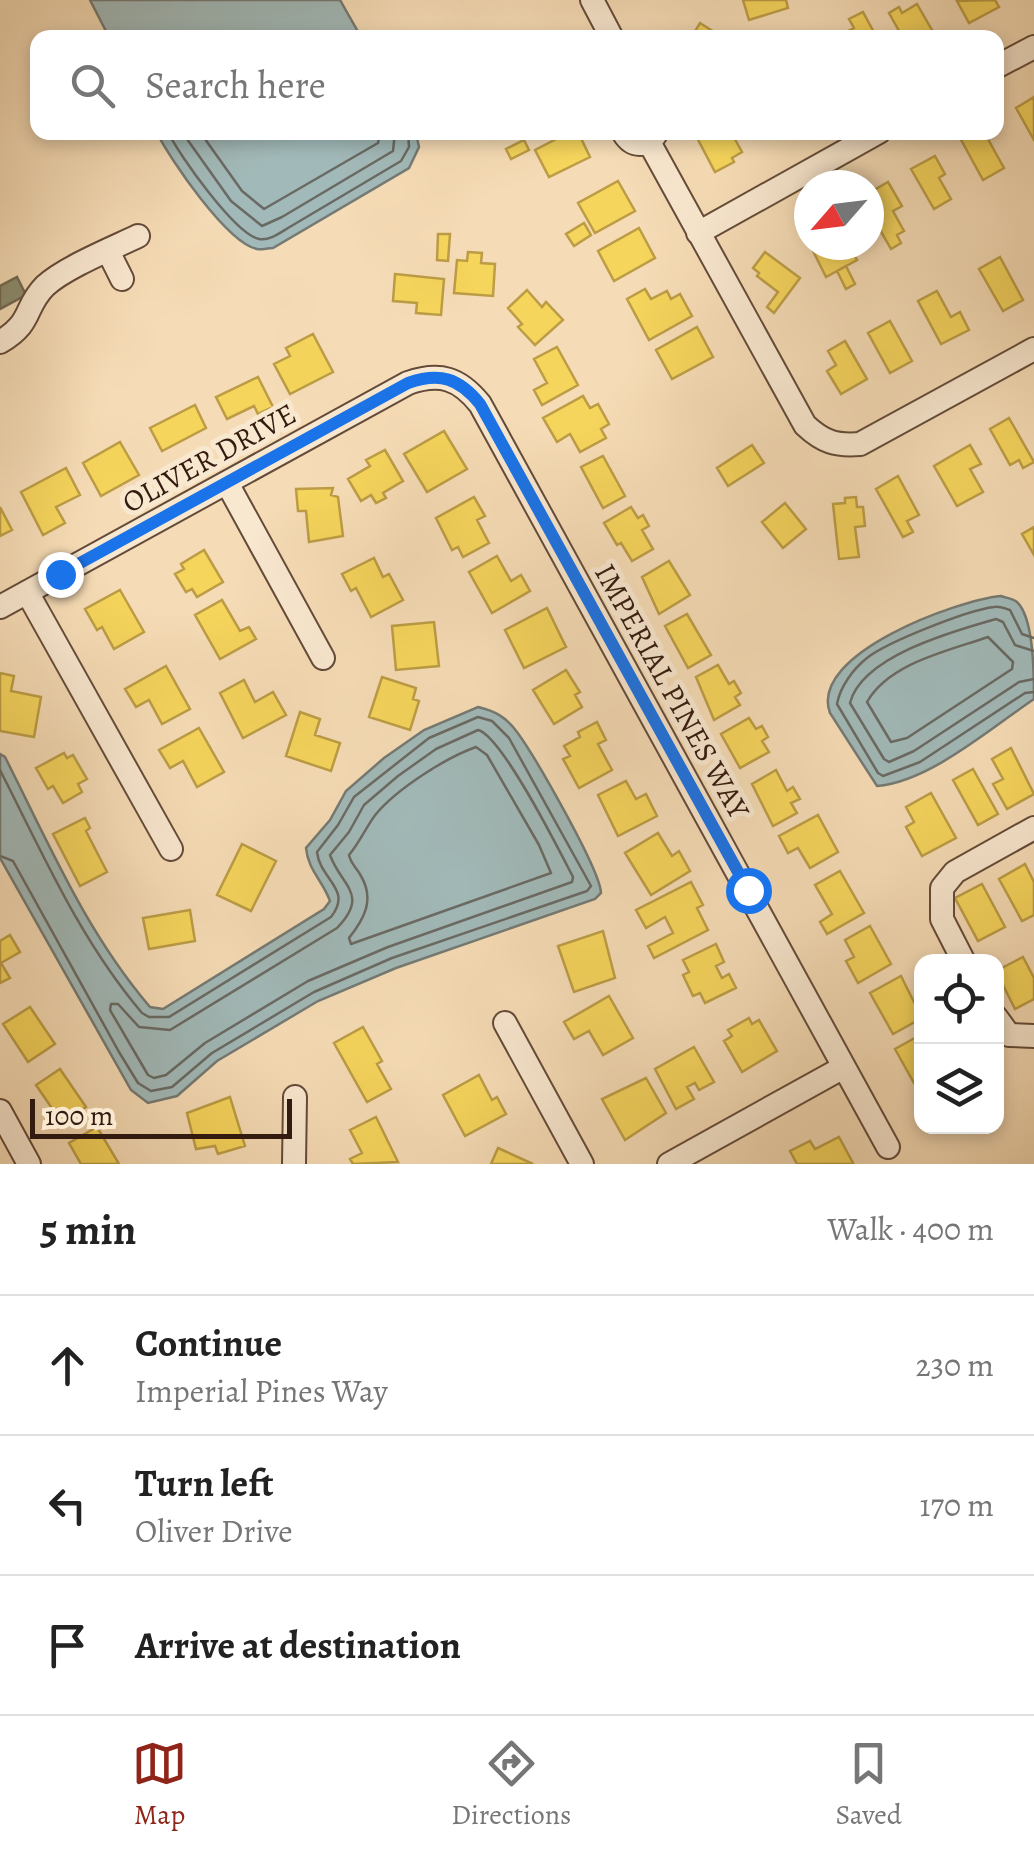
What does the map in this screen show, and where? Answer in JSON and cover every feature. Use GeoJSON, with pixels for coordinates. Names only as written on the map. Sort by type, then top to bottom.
{"type":"FeatureCollection","features":[{"type":"Feature","properties":{"kind":"street"},"geometry":{"type":"LineString","coordinates":[[592,0],[608,30]]}},
{"type":"Feature","properties":{"kind":"street"},"geometry":{"type":"LineString","coordinates":[[1004,63],[1034,47]]}},
{"type":"Feature","properties":{"kind":"street"},"geometry":{"type":"LineString","coordinates":[[654,140],[698,233],[806,425],[820,440],[840,446],[860,444],[1034,349]]}},
{"type":"Feature","properties":{"kind":"street"},"geometry":{"type":"LineString","coordinates":[[698,233],[865,140]]}},
{"type":"Feature","properties":{"kind":"street"},"geometry":{"type":"LineString","coordinates":[[0,342],[26,322],[44,287],[138,236]]}},
{"type":"Feature","properties":{"kind":"street"},"geometry":{"type":"LineString","coordinates":[[108,251],[122,279]]}},
{"type":"Feature","properties":{"kind":"street","name":"OLIVER DRIVE"},"geometry":{"type":"LineString","coordinates":[[0,607],[408,383],[428,376],[450,378]]}},
{"type":"Feature","properties":{"kind":"street","name":"IMPERIAL PINES WAY"},"geometry":{"type":"LineString","coordinates":[[450,378],[468,388],[480,404],[888,1147]]}},
{"type":"Feature","properties":{"kind":"street"},"geometry":{"type":"LineString","coordinates":[[227,483],[323,658]]}},
{"type":"Feature","properties":{"kind":"street"},"geometry":{"type":"LineString","coordinates":[[27,592],[171,849]]}},
{"type":"Feature","properties":{"kind":"street"},"geometry":{"type":"LineString","coordinates":[[960,954],[942,919],[942,888],[955,872],[1034,828]]}},
{"type":"Feature","properties":{"kind":"street"},"geometry":{"type":"LineString","coordinates":[[506,1023],[582,1164]]}},
{"type":"Feature","properties":{"kind":"street"},"geometry":{"type":"LineString","coordinates":[[1004,1028],[1009,1035],[1034,1036]]}},
{"type":"Feature","properties":{"kind":"street"},"geometry":{"type":"LineString","coordinates":[[668,1164],[844,1067]]}},
{"type":"Feature","properties":{"kind":"street"},"geometry":{"type":"LineString","coordinates":[[294,1097],[294,1164]]}},
{"type":"Feature","properties":{"kind":"street"},"geometry":{"type":"LineString","coordinates":[[0,1111],[29,1164]]}},
{"type":"Feature","properties":{"kind":"water"},"geometry":{"type":"Polygon","coordinates":[[[90,0],[340,0],[357,30],[105,30],[90,0]]]}},
{"type":"Feature","properties":{"kind":"water"},"geometry":{"type":"Polygon","coordinates":[[[161,140],[418,140],[419,147],[409,168],[273,248],[259,249],[245,243],[216,217],[161,140]]]}},
{"type":"Feature","properties":{"kind":"water"},"geometry":{"type":"Polygon","coordinates":[[[1001,596],[1017,602],[1027,621],[1034,699],[938,764],[917,775],[877,786],[830,713],[829,691],[841,670],[863,651],[922,619],[1001,596]]]}},
{"type":"Feature","properties":{"kind":"water"},"geometry":{"type":"Polygon","coordinates":[[[478,707],[504,719],[525,745],[578,838],[601,893],[595,899],[396,968],[318,1001],[217,1061],[177,1096],[148,1103],[131,1090],[0,858],[0,754],[107,949],[150,1007],[163,1009],[324,909],[330,901],[306,848],[330,820],[346,791],[424,730],[478,707]]]}},
{"type":"Feature","properties":{"kind":"building: Homes"},"geometry":{"type":"Polygon","coordinates":[[[743,0],[786,0],[788,8],[749,20],[743,0]]]}},
{"type":"Feature","properties":{"kind":"building: Homes"},"geometry":{"type":"Polygon","coordinates":[[[995,0],[999,7],[969,23],[957,1],[995,0]]]}},
{"type":"Feature","properties":{"kind":"building: Homes"},"geometry":{"type":"Polygon","coordinates":[[[917,4],[932,30],[899,30],[889,13],[899,7],[902,13],[917,4]]]}},
{"type":"Feature","properties":{"kind":"building: Homes"},"geometry":{"type":"Polygon","coordinates":[[[863,12],[873,30],[850,30],[854,28],[849,19],[863,12]]]}},
{"type":"Feature","properties":{"kind":"building: Homes"},"geometry":{"type":"Polygon","coordinates":[[[1034,97],[1034,140],[1016,108],[1034,97]]]}},
{"type":"Feature","properties":{"kind":"building: Homes"},"geometry":{"type":"Polygon","coordinates":[[[524,140],[529,150],[511,159],[506,149],[524,140]]]}},
{"type":"Feature","properties":{"kind":"building: Homes"},"geometry":{"type":"Polygon","coordinates":[[[554,140],[582,140],[590,157],[549,177],[535,150],[554,140]]]}},
{"type":"Feature","properties":{"kind":"building: Homes"},"geometry":{"type":"Polygon","coordinates":[[[698,140],[735,140],[742,152],[732,158],[734,162],[715,172],[698,140]]]}},
{"type":"Feature","properties":{"kind":"building: Homes"},"geometry":{"type":"Polygon","coordinates":[[[961,140],[988,140],[1004,168],[983,180],[961,140]]]}},
{"type":"Feature","properties":{"kind":"building: Homes"},"geometry":{"type":"Polygon","coordinates":[[[935,156],[945,174],[939,178],[951,199],[934,209],[911,169],[935,156]]]}},
{"type":"Feature","properties":{"kind":"building: Homes"},"geometry":{"type":"Polygon","coordinates":[[[618,181],[635,211],[595,233],[578,203],[618,181]]]}},
{"type":"Feature","properties":{"kind":"building: Homes"},"geometry":{"type":"Polygon","coordinates":[[[888,182],[902,206],[893,211],[904,231],[897,235],[901,243],[891,249],[884,237],[884,184],[888,182]]]}},
{"type":"Feature","properties":{"kind":"building: Homes"},"geometry":{"type":"Polygon","coordinates":[[[584,223],[591,235],[574,246],[566,234],[584,223]]]}},
{"type":"Feature","properties":{"kind":"building: Homes"},"geometry":{"type":"Polygon","coordinates":[[[639,228],[655,258],[614,281],[598,251],[639,228]]]}},
{"type":"Feature","properties":{"kind":"building: Homes"},"geometry":{"type":"Polygon","coordinates":[[[438,234],[450,234],[448,261],[437,260],[438,234]]]}},
{"type":"Feature","properties":{"kind":"building: Homes"},"geometry":{"type":"Polygon","coordinates":[[[468,252],[482,253],[481,263],[495,264],[493,296],[454,293],[457,260],[467,261],[468,252]]]}},
{"type":"Feature","properties":{"kind":"building: Homes"},"geometry":{"type":"Polygon","coordinates":[[[765,252],[800,278],[774,313],[767,307],[778,292],[757,276],[759,273],[753,268],[765,252]]]}},
{"type":"Feature","properties":{"kind":"building: Homes"},"geometry":{"type":"Polygon","coordinates":[[[1000,257],[1023,300],[1003,311],[979,269],[1000,257]]]}},
{"type":"Feature","properties":{"kind":"building: Homes"},"geometry":{"type":"Polygon","coordinates":[[[818,260],[857,260],[826,277],[818,260]]]}},
{"type":"Feature","properties":{"kind":"building: Homes"},"geometry":{"type":"Polygon","coordinates":[[[846,266],[855,284],[846,289],[837,271],[846,266]]]}},
{"type":"Feature","properties":{"kind":"building: Homes"},"geometry":{"type":"Polygon","coordinates":[[[395,274],[444,279],[441,315],[416,313],[417,303],[393,301],[395,274]]]}},
{"type":"Feature","properties":{"kind":"building: Homes"},"geometry":{"type":"Polygon","coordinates":[[[645,289],[651,299],[667,291],[671,299],[680,294],[692,316],[649,340],[627,299],[645,289]]]}},
{"type":"Feature","properties":{"kind":"building: Homes"},"geometry":{"type":"Polygon","coordinates":[[[527,290],[542,307],[546,302],[563,320],[535,345],[518,327],[522,324],[508,308],[527,290]]]}},
{"type":"Feature","properties":{"kind":"building: Homes"},"geometry":{"type":"Polygon","coordinates":[[[937,291],[951,317],[960,312],[969,330],[941,344],[918,301],[937,291]]]}},
{"type":"Feature","properties":{"kind":"building: Homes"},"geometry":{"type":"Polygon","coordinates":[[[890,321],[912,361],[890,373],[868,333],[890,321]]]}},
{"type":"Feature","properties":{"kind":"building: Homes"},"geometry":{"type":"Polygon","coordinates":[[[697,327],[713,357],[672,379],[656,350],[697,327]]]}},
{"type":"Feature","properties":{"kind":"building: Homes"},"geometry":{"type":"Polygon","coordinates":[[[313,334],[333,372],[290,394],[274,364],[290,356],[286,348],[313,334]]]}},
{"type":"Feature","properties":{"kind":"building: Homes"},"geometry":{"type":"Polygon","coordinates":[[[845,341],[867,379],[841,394],[827,371],[836,365],[828,351],[845,341]]]}},
{"type":"Feature","properties":{"kind":"building: Homes"},"geometry":{"type":"Polygon","coordinates":[[[557,347],[578,385],[542,405],[534,390],[547,383],[534,359],[557,347]]]}},
{"type":"Feature","properties":{"kind":"building: Homes"},"geometry":{"type":"Polygon","coordinates":[[[258,377],[273,407],[258,414],[254,406],[227,419],[216,397],[258,377]]]}},
{"type":"Feature","properties":{"kind":"building: Homes"},"geometry":{"type":"Polygon","coordinates":[[[583,396],[590,408],[598,404],[609,424],[601,429],[606,438],[580,452],[570,434],[557,442],[543,418],[583,396]]]}},
{"type":"Feature","properties":{"kind":"building: Homes"},"geometry":{"type":"Polygon","coordinates":[[[195,405],[206,428],[162,451],[150,428],[195,405]]]}},
{"type":"Feature","properties":{"kind":"building: Homes"},"geometry":{"type":"Polygon","coordinates":[[[1009,418],[1034,462],[1023,468],[1019,460],[1010,465],[990,429],[1009,418]]]}},
{"type":"Feature","properties":{"kind":"building: Homes"},"geometry":{"type":"Polygon","coordinates":[[[444,431],[467,469],[427,492],[404,454],[444,431]]]}},
{"type":"Feature","properties":{"kind":"building: Homes"},"geometry":{"type":"Polygon","coordinates":[[[120,442],[139,475],[101,496],[83,463],[120,442]]]}},
{"type":"Feature","properties":{"kind":"building: Homes"},"geometry":{"type":"Polygon","coordinates":[[[752,445],[764,463],[728,486],[717,468],[752,445]]]}},
{"type":"Feature","properties":{"kind":"building: Homes"},"geometry":{"type":"Polygon","coordinates":[[[970,445],[981,464],[970,469],[983,492],[957,506],[934,466],[970,445]]]}},
{"type":"Feature","properties":{"kind":"building: Homes"},"geometry":{"type":"Polygon","coordinates":[[[385,450],[403,481],[383,493],[386,498],[376,503],[371,495],[361,501],[348,479],[370,466],[366,460],[385,450]]]}},
{"type":"Feature","properties":{"kind":"building: Homes"},"geometry":{"type":"Polygon","coordinates":[[[603,456],[625,496],[603,508],[581,467],[603,456]]]}},
{"type":"Feature","properties":{"kind":"building: Homes"},"geometry":{"type":"Polygon","coordinates":[[[66,468],[80,495],[56,507],[65,523],[43,535],[21,492],[66,468]]]}},
{"type":"Feature","properties":{"kind":"building: Homes"},"geometry":{"type":"Polygon","coordinates":[[[898,476],[919,515],[907,521],[913,532],[903,537],[876,489],[898,476]]]}},
{"type":"Feature","properties":{"kind":"building: Homes"},"geometry":{"type":"Polygon","coordinates":[[[333,488],[331,495],[338,497],[343,536],[309,542],[306,511],[298,511],[296,489],[333,488]]]}},
{"type":"Feature","properties":{"kind":"building: Homes"},"geometry":{"type":"Polygon","coordinates":[[[474,497],[485,516],[477,520],[489,543],[463,557],[458,547],[452,550],[436,518],[474,497]]]}},
{"type":"Feature","properties":{"kind":"building: Homes"},"geometry":{"type":"Polygon","coordinates":[[[856,497],[857,507],[863,507],[865,526],[855,527],[859,557],[839,559],[833,504],[856,497]]]}},
{"type":"Feature","properties":{"kind":"building: Homes"},"geometry":{"type":"Polygon","coordinates":[[[785,503],[806,529],[783,548],[762,522],[785,503]]]}},
{"type":"Feature","properties":{"kind":"building: Homes"},"geometry":{"type":"Polygon","coordinates":[[[0,507],[12,530],[0,536],[0,507]]]}},
{"type":"Feature","properties":{"kind":"building: Homes"},"geometry":{"type":"Polygon","coordinates":[[[631,507],[638,518],[643,515],[649,526],[642,530],[653,549],[632,561],[604,523],[631,507]]]}},
{"type":"Feature","properties":{"kind":"building: Homes"},"geometry":{"type":"Polygon","coordinates":[[[1034,527],[1034,555],[1022,534],[1034,527]]]}},
{"type":"Feature","properties":{"kind":"building: Homes"},"geometry":{"type":"Polygon","coordinates":[[[204,550],[223,582],[197,597],[192,589],[186,592],[175,574],[184,569],[181,564],[204,550]]]}},
{"type":"Feature","properties":{"kind":"building: Homes"},"geometry":{"type":"Polygon","coordinates":[[[497,556],[511,581],[521,575],[530,591],[492,613],[469,572],[497,556]]]}},
{"type":"Feature","properties":{"kind":"building: Homes"},"geometry":{"type":"Polygon","coordinates":[[[374,558],[383,577],[389,574],[403,600],[371,617],[356,588],[351,591],[342,574],[374,558]]]}},
{"type":"Feature","properties":{"kind":"building: Homes"},"geometry":{"type":"Polygon","coordinates":[[[669,561],[690,595],[659,614],[642,577],[669,561]]]}},
{"type":"Feature","properties":{"kind":"building: Homes"},"geometry":{"type":"Polygon","coordinates":[[[120,590],[144,632],[114,649],[102,627],[97,630],[85,609],[120,590]]]}},
{"type":"Feature","properties":{"kind":"building: Homes"},"geometry":{"type":"Polygon","coordinates":[[[222,600],[240,631],[249,627],[256,639],[220,659],[195,615],[222,600]]]}},
{"type":"Feature","properties":{"kind":"building: Homes"},"geometry":{"type":"Polygon","coordinates":[[[547,608],[566,647],[524,668],[505,630],[547,608]]]}},
{"type":"Feature","properties":{"kind":"building: Homes"},"geometry":{"type":"Polygon","coordinates":[[[687,614],[711,655],[688,668],[665,626],[687,614]]]}},
{"type":"Feature","properties":{"kind":"building: Homes"},"geometry":{"type":"Polygon","coordinates":[[[434,622],[439,666],[396,670],[392,626],[434,622]]]}},
{"type":"Feature","properties":{"kind":"building: Homes"},"geometry":{"type":"Polygon","coordinates":[[[718,665],[729,684],[734,681],[741,693],[735,697],[740,705],[714,720],[696,677],[718,665]]]}},
{"type":"Feature","properties":{"kind":"building: Homes"},"geometry":{"type":"Polygon","coordinates":[[[166,666],[190,709],[162,724],[149,700],[136,707],[125,689],[166,666]]]}},
{"type":"Feature","properties":{"kind":"building: Homes"},"geometry":{"type":"Polygon","coordinates":[[[566,670],[580,692],[575,695],[582,707],[554,724],[533,690],[566,670]]]}},
{"type":"Feature","properties":{"kind":"building: Homes"},"geometry":{"type":"Polygon","coordinates":[[[0,673],[14,676],[11,691],[41,697],[34,737],[0,731],[0,673]]]}},
{"type":"Feature","properties":{"kind":"building: Homes"},"geometry":{"type":"Polygon","coordinates":[[[382,677],[416,688],[413,699],[419,701],[410,730],[369,717],[382,677]]]}},
{"type":"Feature","properties":{"kind":"building: Homes"},"geometry":{"type":"Polygon","coordinates":[[[244,680],[255,702],[273,692],[286,715],[243,738],[220,693],[244,680]]]}},
{"type":"Feature","properties":{"kind":"building: Homes"},"geometry":{"type":"Polygon","coordinates":[[[300,712],[320,719],[315,735],[340,743],[331,771],[286,756],[300,712]]]}},
{"type":"Feature","properties":{"kind":"building: Homes"},"geometry":{"type":"Polygon","coordinates":[[[749,718],[756,729],[762,726],[768,737],[762,741],[769,752],[740,768],[721,734],[749,718]]]}},
{"type":"Feature","properties":{"kind":"building: Homes"},"geometry":{"type":"Polygon","coordinates":[[[597,722],[606,740],[598,744],[612,770],[579,788],[563,759],[570,756],[564,746],[580,737],[578,732],[597,722]]]}},
{"type":"Feature","properties":{"kind":"building: Homes"},"geometry":{"type":"Polygon","coordinates":[[[199,728],[224,772],[197,787],[183,761],[170,768],[159,750],[199,728]]]}},
{"type":"Feature","properties":{"kind":"building: Homes"},"geometry":{"type":"Polygon","coordinates":[[[1011,748],[1034,794],[1007,809],[993,784],[1003,779],[992,759],[1011,748]]]}},
{"type":"Feature","properties":{"kind":"building: Homes"},"geometry":{"type":"Polygon","coordinates":[[[64,753],[67,758],[73,755],[87,779],[78,784],[82,792],[63,803],[53,786],[48,789],[36,768],[64,753]]]}},
{"type":"Feature","properties":{"kind":"building: Homes"},"geometry":{"type":"Polygon","coordinates":[[[973,769],[998,814],[978,825],[953,780],[973,769]]]}},
{"type":"Feature","properties":{"kind":"building: Homes"},"geometry":{"type":"Polygon","coordinates":[[[776,770],[787,791],[793,787],[800,799],[791,803],[797,813],[773,826],[752,784],[776,770]]]}},
{"type":"Feature","properties":{"kind":"building: Homes"},"geometry":{"type":"Polygon","coordinates":[[[626,781],[636,799],[646,794],[657,816],[618,836],[598,795],[626,781]]]}},
{"type":"Feature","properties":{"kind":"building: Homes"},"geometry":{"type":"Polygon","coordinates":[[[931,793],[956,838],[922,856],[906,827],[914,822],[906,807],[931,793]]]}},
{"type":"Feature","properties":{"kind":"building: Homes"},"geometry":{"type":"Polygon","coordinates":[[[818,815],[838,852],[810,868],[798,848],[788,853],[779,836],[818,815]]]}},
{"type":"Feature","properties":{"kind":"building: Homes"},"geometry":{"type":"Polygon","coordinates":[[[85,818],[90,828],[86,831],[107,872],[80,886],[53,834],[85,818]]]}},
{"type":"Feature","properties":{"kind":"building: Homes"},"geometry":{"type":"Polygon","coordinates":[[[658,833],[672,856],[679,851],[690,871],[651,895],[625,853],[658,833]]]}},
{"type":"Feature","properties":{"kind":"building: Homes"},"geometry":{"type":"Polygon","coordinates":[[[242,844],[276,861],[251,911],[217,895],[242,844]]]}},
{"type":"Feature","properties":{"kind":"building: Homes"},"geometry":{"type":"Polygon","coordinates":[[[1025,864],[1034,882],[1034,915],[1022,921],[999,879],[1025,864]]]}},
{"type":"Feature","properties":{"kind":"building: Homes"},"geometry":{"type":"Polygon","coordinates":[[[840,871],[864,913],[827,934],[820,922],[832,914],[815,885],[840,871]]]}},
{"type":"Feature","properties":{"kind":"building: Homes"},"geometry":{"type":"Polygon","coordinates":[[[691,882],[703,905],[697,908],[708,930],[654,958],[648,946],[673,933],[665,917],[646,928],[636,910],[691,882]]]}},
{"type":"Feature","properties":{"kind":"building: Homes"},"geometry":{"type":"Polygon","coordinates":[[[982,884],[1005,927],[978,941],[955,898],[982,884]]]}},
{"type":"Feature","properties":{"kind":"building: Homes"},"geometry":{"type":"Polygon","coordinates":[[[190,910],[195,941],[149,949],[143,918],[190,910]]]}},
{"type":"Feature","properties":{"kind":"building: Homes"},"geometry":{"type":"Polygon","coordinates":[[[870,926],[891,964],[858,983],[846,961],[854,957],[845,940],[870,926]]]}},
{"type":"Feature","properties":{"kind":"building: Homes"},"geometry":{"type":"Polygon","coordinates":[[[603,931],[615,978],[574,992],[558,946],[603,931]]]}},
{"type":"Feature","properties":{"kind":"building: Homes"},"geometry":{"type":"Polygon","coordinates":[[[10,935],[20,952],[1,963],[10,978],[0,983],[0,941],[10,935]]]}},
{"type":"Feature","properties":{"kind":"building: Homes"},"geometry":{"type":"Polygon","coordinates":[[[716,944],[724,962],[716,966],[722,978],[729,974],[736,988],[705,1003],[700,993],[693,996],[683,975],[689,972],[683,960],[716,944]]]}},
{"type":"Feature","properties":{"kind":"building: Homes"},"geometry":{"type":"Polygon","coordinates":[[[1023,957],[1034,978],[1034,999],[1015,1009],[1004,987],[1004,967],[1023,957]]]}},
{"type":"Feature","properties":{"kind":"building: Homes"},"geometry":{"type":"Polygon","coordinates":[[[901,976],[914,1002],[914,1022],[893,1034],[870,993],[901,976]]]}},
{"type":"Feature","properties":{"kind":"building: Homes"},"geometry":{"type":"Polygon","coordinates":[[[609,996],[633,1038],[603,1055],[589,1031],[574,1039],[564,1022],[609,996]]]}},
{"type":"Feature","properties":{"kind":"building: Homes"},"geometry":{"type":"Polygon","coordinates":[[[30,1007],[55,1044],[28,1062],[3,1024],[30,1007]]]}},
{"type":"Feature","properties":{"kind":"building: Homes"},"geometry":{"type":"Polygon","coordinates":[[[749,1018],[752,1024],[759,1020],[777,1051],[742,1072],[724,1041],[732,1036],[728,1030],[749,1018]]]}},
{"type":"Feature","properties":{"kind":"building: Homes"},"geometry":{"type":"Polygon","coordinates":[[[363,1027],[382,1061],[377,1064],[391,1089],[367,1102],[334,1043],[363,1027]]]}},
{"type":"Feature","properties":{"kind":"building: Homes"},"geometry":{"type":"Polygon","coordinates":[[[914,1038],[914,1083],[895,1049],[914,1038]]]}},
{"type":"Feature","properties":{"kind":"building: Homes"},"geometry":{"type":"Polygon","coordinates":[[[694,1047],[714,1082],[699,1090],[695,1083],[687,1087],[694,1099],[676,1109],[655,1069],[694,1047]]]}},
{"type":"Feature","properties":{"kind":"building: Homes"},"geometry":{"type":"Polygon","coordinates":[[[60,1069],[86,1107],[62,1123],[36,1085],[60,1069]]]}},
{"type":"Feature","properties":{"kind":"building: Homes"},"geometry":{"type":"Polygon","coordinates":[[[479,1075],[492,1100],[497,1097],[506,1114],[465,1136],[443,1095],[479,1075]]]}},
{"type":"Feature","properties":{"kind":"building: Homes"},"geometry":{"type":"Polygon","coordinates":[[[646,1078],[666,1113],[625,1140],[602,1099],[646,1078]]]}},
{"type":"Feature","properties":{"kind":"building: Homes"},"geometry":{"type":"Polygon","coordinates":[[[230,1097],[245,1146],[218,1154],[215,1146],[196,1149],[187,1113],[230,1097]]]}},
{"type":"Feature","properties":{"kind":"building: Homes"},"geometry":{"type":"Polygon","coordinates":[[[376,1117],[398,1162],[353,1164],[350,1159],[362,1153],[350,1130],[376,1117]]]}},
{"type":"Feature","properties":{"kind":"building: Homes"},"geometry":{"type":"Polygon","coordinates":[[[97,1127],[119,1164],[81,1164],[69,1143],[97,1127]]]}},
{"type":"Feature","properties":{"kind":"building: Homes"},"geometry":{"type":"Polygon","coordinates":[[[839,1137],[851,1164],[797,1164],[790,1151],[810,1141],[815,1149],[839,1137]]]}},
{"type":"Feature","properties":{"kind":"building: Homes"},"geometry":{"type":"Polygon","coordinates":[[[498,1148],[533,1164],[491,1164],[498,1148]]]}},
{"type":"Feature","properties":{"kind":"building: Industry"},"geometry":{"type":"Polygon","coordinates":[[[17,277],[26,295],[0,309],[0,286],[17,277]]]}},
{"type":"Feature","properties":{"kind":"route"},"geometry":{"type":"LineString","coordinates":[[60,574],[408,383],[428,376],[450,378],[468,388],[480,404],[748,890]]}}]}
